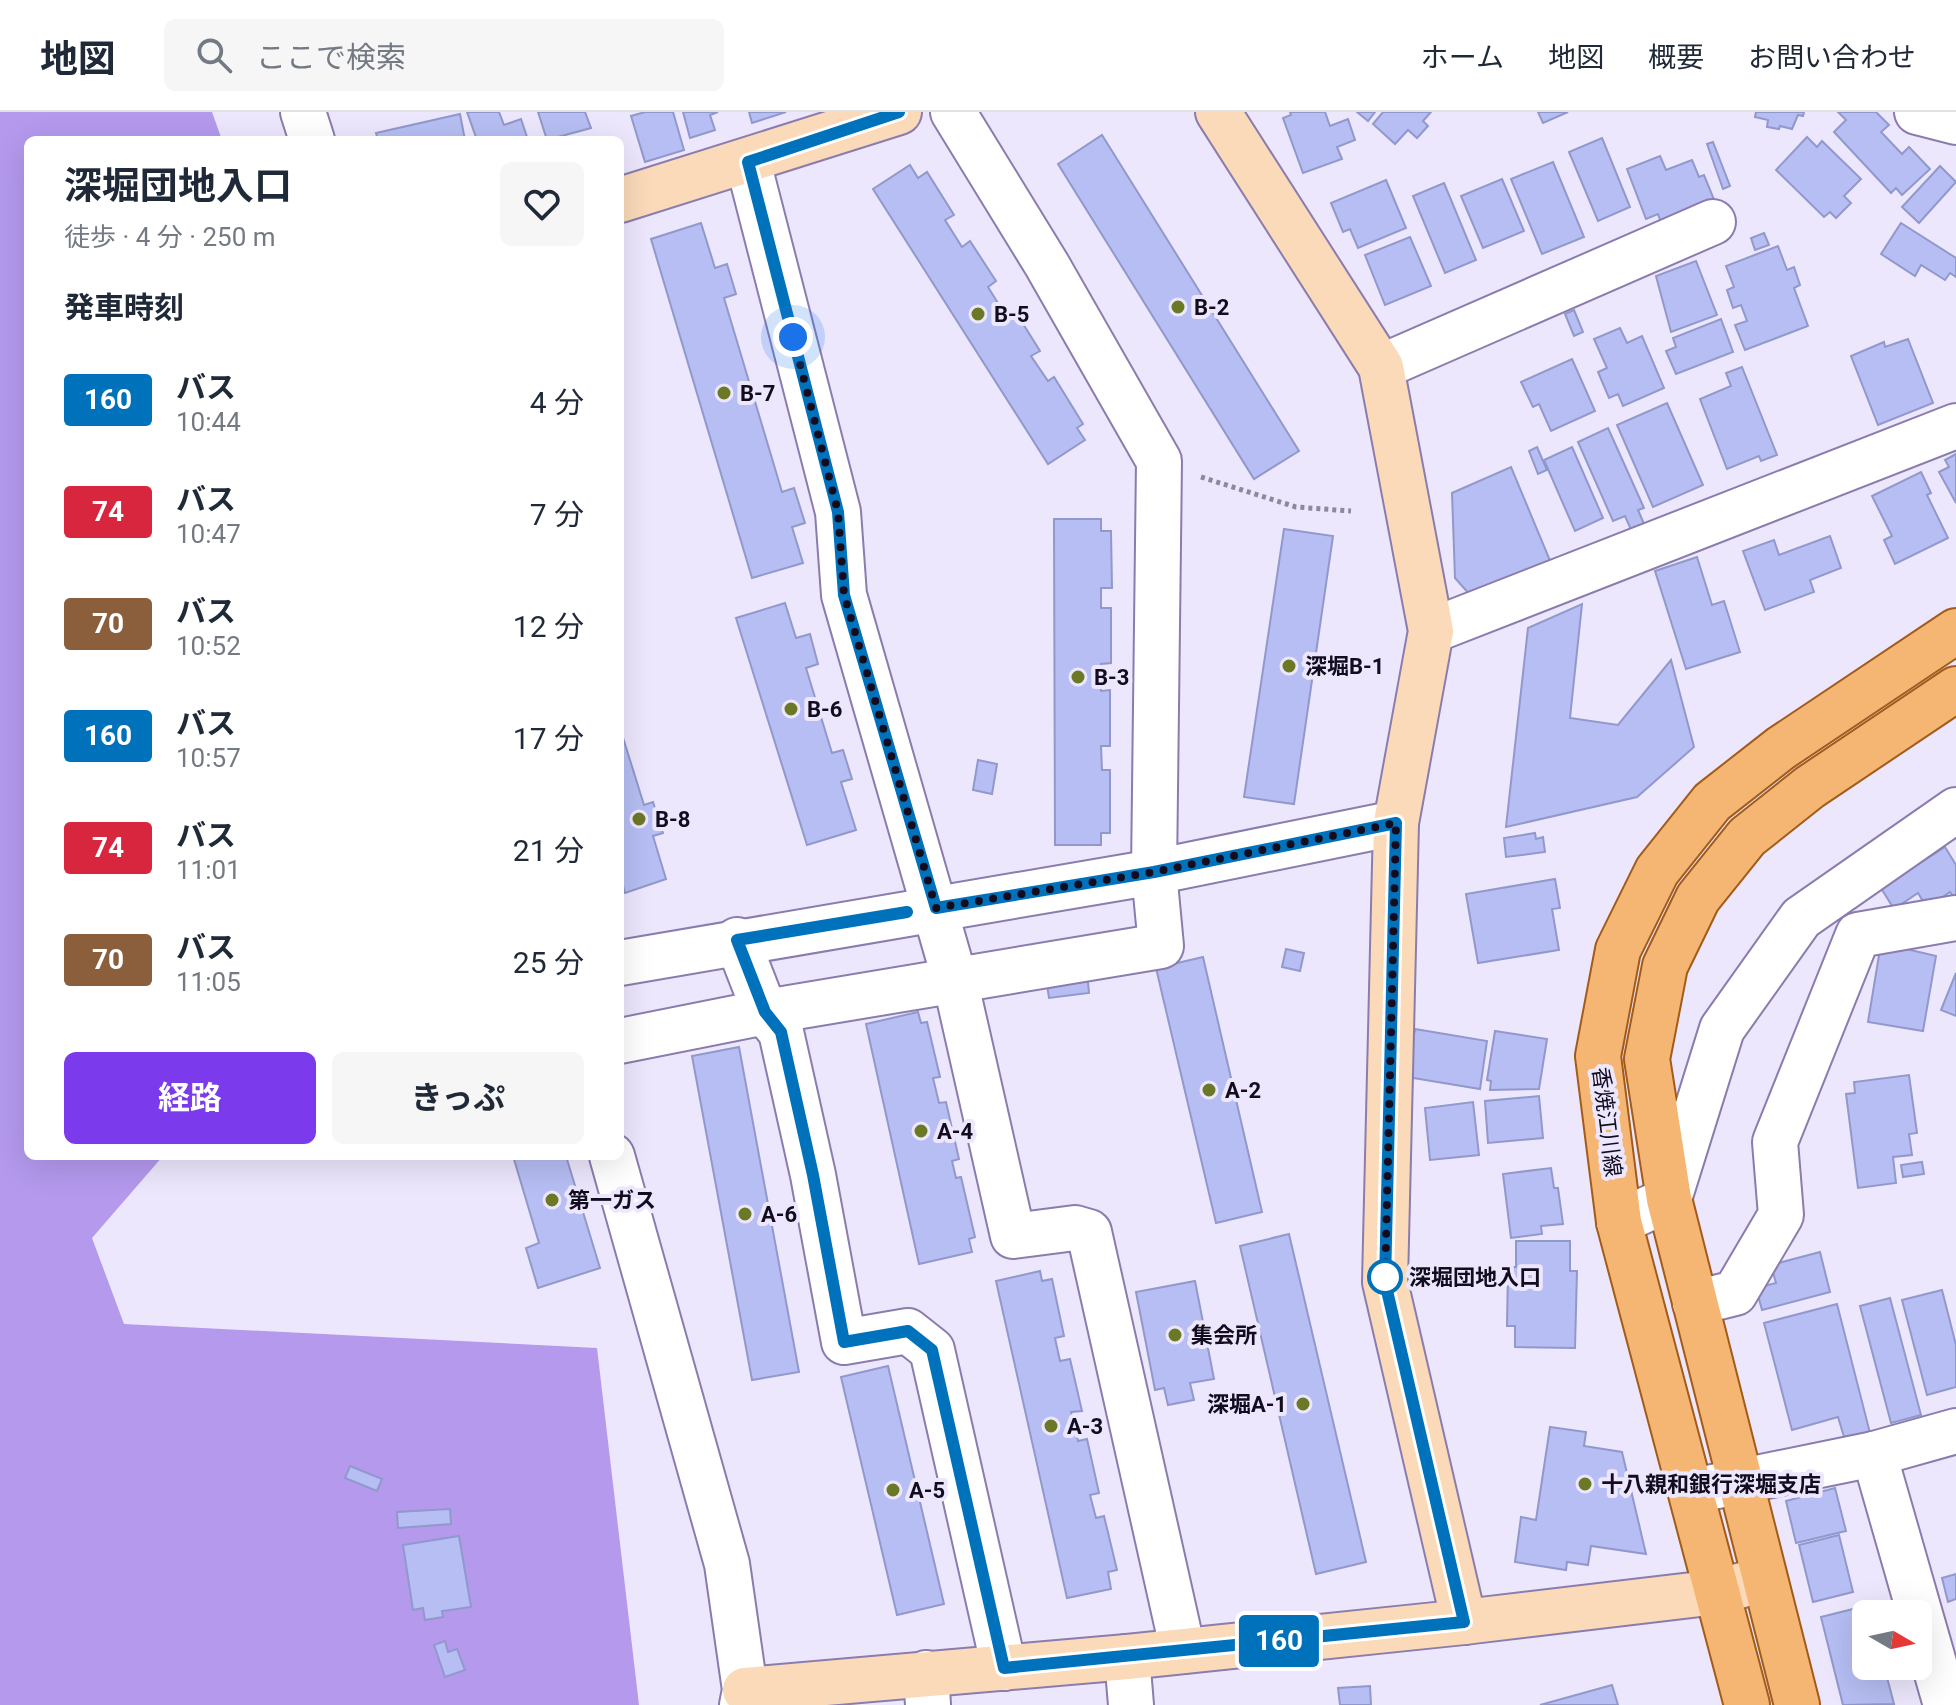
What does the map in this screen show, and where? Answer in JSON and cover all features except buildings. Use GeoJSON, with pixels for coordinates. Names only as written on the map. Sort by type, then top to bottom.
{"type":"FeatureCollection","features":[{"type":"Feature","properties":{"kind":"main road","name":"香焼江川線"},"geometry":{"type":"LineString","coordinates":[[1747,1705],[1693,1491],[1619,1222],[1598,1056],[1618,950],[1657,871],[1712,802],[1781,748],[1956,631]]}},
{"type":"Feature","properties":{"kind":"main road"},"geometry":{"type":"LineString","coordinates":[[1797,1705],[1669,1199],[1647,1059],[1665,966],[1698,898],[1747,837],[1810,787],[1956,689]]}},
{"type":"Feature","properties":{"kind":"street"},"geometry":{"type":"LineString","coordinates":[[303,112],[311,136]]}},
{"type":"Feature","properties":{"kind":"street"},"geometry":{"type":"LineString","coordinates":[[624,199],[899,112]]}},
{"type":"Feature","properties":{"kind":"street"},"geometry":{"type":"LineString","coordinates":[[624,1040],[765,1012],[1161,946],[1154,872],[1159,461],[1047,265],[953,112]]}},
{"type":"Feature","properties":{"kind":"street"},"geometry":{"type":"LineString","coordinates":[[1218,112],[1381,367],[1431,631],[1396,823],[1385,1282],[1464,1622]]}},
{"type":"Feature","properties":{"kind":"street"},"geometry":{"type":"LineString","coordinates":[[1917,112],[1956,122]]}},
{"type":"Feature","properties":{"kind":"street"},"geometry":{"type":"LineString","coordinates":[[748,162],[838,512],[844,595],[955,980],[1013,1236],[1075,1228],[1089,1232],[1183,1651]]}},
{"type":"Feature","properties":{"kind":"street"},"geometry":{"type":"LineString","coordinates":[[1381,367],[1713,222]]}},
{"type":"Feature","properties":{"kind":"street"},"geometry":{"type":"LineString","coordinates":[[1431,631],[1956,426]]}},
{"type":"Feature","properties":{"kind":"street"},"geometry":{"type":"LineString","coordinates":[[1619,1222],[1669,1199],[1722,1029],[1801,918],[1956,810]]}},
{"type":"Feature","properties":{"kind":"street"},"geometry":{"type":"LineString","coordinates":[[624,962],[737,940],[1154,872],[1396,823]]}},
{"type":"Feature","properties":{"kind":"street"},"geometry":{"type":"LineString","coordinates":[[1695,1303],[1735,1293],[1781,1215],[1775,1142],[1858,935],[1956,918]]}},
{"type":"Feature","properties":{"kind":"street"},"geometry":{"type":"LineString","coordinates":[[737,940],[765,1012],[781,1032],[813,1175],[844,1342],[908,1331],[932,1350],[1004,1668]]}},
{"type":"Feature","properties":{"kind":"street"},"geometry":{"type":"LineString","coordinates":[[613,1160],[727,1564],[743,1698],[927,1689],[1004,1668],[1464,1622],[1717,1592],[1764,1579]]}},
{"type":"Feature","properties":{"kind":"street"},"geometry":{"type":"LineString","coordinates":[[1693,1491],[1874,1454],[1956,1431]]}},
{"type":"Feature","properties":{"kind":"street"},"geometry":{"type":"LineString","coordinates":[[1874,1454],[1946,1705]]}},
{"type":"Feature","properties":{"kind":"street"},"geometry":{"type":"LineString","coordinates":[[1127,1657],[1131,1705]]}},
{"type":"Feature","properties":{"kind":"path"},"geometry":{"type":"LineString","coordinates":[[1159,461],[1234,489],[1296,507],[1351,511]]}},
{"type":"Feature","properties":{"kind":"shaded area"},"geometry":{"type":"Polygon","coordinates":[[[0,112],[212,112],[221,136],[24,136],[24,1160],[160,1160],[92,1238],[124,1324],[597,1348],[639,1705],[0,1705],[0,112]]]}},
{"type":"Feature","properties":{"kind":"bus line","name":"160"},"geometry":{"type":"LineString","coordinates":[[899,112],[748,162],[838,512],[844,595],[936,908],[1154,872],[1396,823],[1385,1282],[1464,1622],[1004,1668],[932,1350],[908,1331],[844,1342],[813,1175],[781,1032],[765,1012],[737,940],[907,912]]}},
{"type":"Feature","properties":{"kind":"place","name":"B-2"},"geometry":{"type":"Point","coordinates":[1178,307]}},
{"type":"Feature","properties":{"kind":"place","name":"B-5"},"geometry":{"type":"Point","coordinates":[978,314]}},
{"type":"Feature","properties":{"kind":"place","name":"B-7"},"geometry":{"type":"Point","coordinates":[724,393]}},
{"type":"Feature","properties":{"kind":"place","name":"深堀B-1"},"geometry":{"type":"Point","coordinates":[1289,666]}},
{"type":"Feature","properties":{"kind":"place","name":"B-3"},"geometry":{"type":"Point","coordinates":[1078,677]}},
{"type":"Feature","properties":{"kind":"place","name":"B-6"},"geometry":{"type":"Point","coordinates":[791,709]}},
{"type":"Feature","properties":{"kind":"place","name":"B-8"},"geometry":{"type":"Point","coordinates":[639,819]}},
{"type":"Feature","properties":{"kind":"place","name":"A-2"},"geometry":{"type":"Point","coordinates":[1209,1090]}},
{"type":"Feature","properties":{"kind":"place","name":"A-4"},"geometry":{"type":"Point","coordinates":[921,1131]}},
{"type":"Feature","properties":{"kind":"place","name":"第一ガス"},"geometry":{"type":"Point","coordinates":[552,1200]}},
{"type":"Feature","properties":{"kind":"place","name":"A-6"},"geometry":{"type":"Point","coordinates":[745,1214]}},
{"type":"Feature","properties":{"kind":"place","name":"深堀団地入口"},"geometry":{"type":"Point","coordinates":[1385,1277]}},
{"type":"Feature","properties":{"kind":"place","name":"集会所"},"geometry":{"type":"Point","coordinates":[1175,1335]}},
{"type":"Feature","properties":{"kind":"place","name":"深堀A-1"},"geometry":{"type":"Point","coordinates":[1303,1404]}},
{"type":"Feature","properties":{"kind":"place","name":"A-3"},"geometry":{"type":"Point","coordinates":[1051,1426]}},
{"type":"Feature","properties":{"kind":"place","name":"十八親和銀行深堀支店"},"geometry":{"type":"Point","coordinates":[1585,1484]}},
{"type":"Feature","properties":{"kind":"place","name":"A-5"},"geometry":{"type":"Point","coordinates":[893,1490]}},
{"type":"Feature","properties":{"kind":"route"},"geometry":{"type":"LineString","coordinates":[[793,337],[838,512],[844,595],[936,908],[1154,872],[1396,823],[1385,1282],[1385,1277]]}}]}
